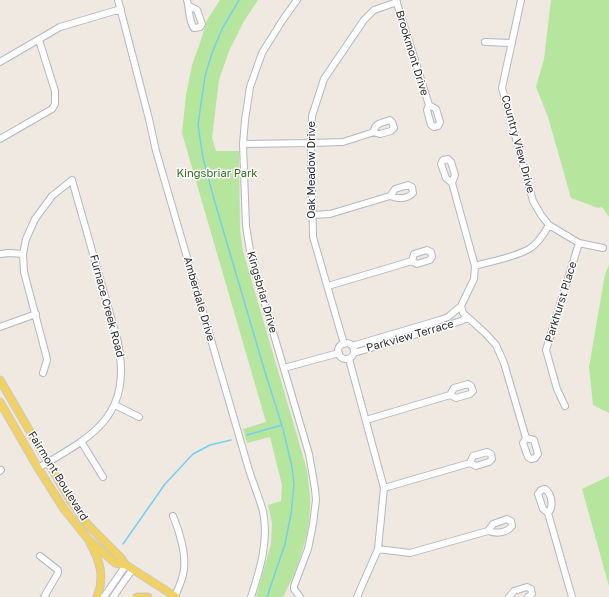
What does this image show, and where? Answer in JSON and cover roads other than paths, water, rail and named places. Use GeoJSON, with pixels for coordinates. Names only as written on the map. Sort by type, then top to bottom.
{"type":"FeatureCollection","features":[{"type":"Feature","properties":{"kind":"main road","name":"Fairmont Boulevard"},"geometry":{"type":"LineString","coordinates":[[0,380],[78,512],[121,558],[126,566]]}},
{"type":"Feature","properties":{"kind":"main road","name":"Fairmont Boulevard"},"geometry":{"type":"LineString","coordinates":[[0,402],[38,468],[64,509],[88,539],[115,564],[126,566],[176,597]]}},
{"type":"Feature","properties":{"kind":"main road"},"geometry":{"type":"LineString","coordinates":[[88,539],[98,558],[101,569],[101,586],[97,597]]}},
{"type":"Feature","properties":{"kind":"main road"},"geometry":{"type":"LineString","coordinates":[[137,597],[148,597]]}},
{"type":"Feature","properties":{"kind":"street","name":"Amberdale Drive"},"geometry":{"type":"LineString","coordinates":[[118,0],[156,151],[249,470],[263,512],[265,540],[260,569],[251,597]]}},
{"type":"Feature","properties":{"kind":"street","name":"Kingsbriar Drive"},"geometry":{"type":"LineString","coordinates":[[297,0],[262,53],[250,87],[245,120],[244,144],[247,233],[256,276],[309,454],[316,500],[308,549],[294,586],[294,589],[300,597]]}},
{"type":"Feature","properties":{"kind":"street","name":"Country View Drive"},"geometry":{"type":"LineString","coordinates":[[520,0],[502,88],[533,201],[549,226],[579,243],[603,248]]}},
{"type":"Feature","properties":{"kind":"street","name":"Brookmont Drive"},"geometry":{"type":"LineString","coordinates":[[396,1],[429,105]]}},
{"type":"Feature","properties":{"kind":"street","name":"Oak Meadow Drive"},"geometry":{"type":"LineString","coordinates":[[344,344],[313,237],[310,144],[312,116],[324,79],[364,20],[374,10],[396,1]]}},
{"type":"Feature","properties":{"kind":"street"},"geometry":{"type":"LineString","coordinates":[[0,62],[60,27],[121,9]]}},
{"type":"Feature","properties":{"kind":"street"},"geometry":{"type":"LineString","coordinates":[[0,139],[52,109],[55,104],[55,91],[39,40]]}},
{"type":"Feature","properties":{"kind":"street"},"geometry":{"type":"LineString","coordinates":[[484,42],[512,43]]}},
{"type":"Feature","properties":{"kind":"street"},"geometry":{"type":"LineString","coordinates":[[244,144],[310,144],[343,142],[374,132]]}},
{"type":"Feature","properties":{"kind":"street","name":"Furnace Creek Road"},"geometry":{"type":"LineString","coordinates":[[24,254],[26,239],[35,219],[52,196],[72,180],[118,342],[122,361],[121,379],[115,405],[108,417],[96,431],[82,442],[38,468]]}},
{"type":"Feature","properties":{"kind":"street"},"geometry":{"type":"LineString","coordinates":[[452,183],[475,266],[474,279],[461,306],[463,314],[486,334],[496,346],[504,363],[526,438]]}},
{"type":"Feature","properties":{"kind":"street"},"geometry":{"type":"LineString","coordinates":[[312,215],[330,214],[390,196]]}},
{"type":"Feature","properties":{"kind":"street"},"geometry":{"type":"LineString","coordinates":[[475,266],[518,254],[530,249],[540,239],[549,226]]}},
{"type":"Feature","properties":{"kind":"street","name":"Parkhurst Place"},"geometry":{"type":"LineString","coordinates":[[565,406],[557,389],[546,350],[579,243]]}},
{"type":"Feature","properties":{"kind":"street"},"geometry":{"type":"LineString","coordinates":[[0,254],[24,254],[24,272],[46,354],[46,366],[43,373]]}},
{"type":"Feature","properties":{"kind":"street"},"geometry":{"type":"LineString","coordinates":[[328,286],[412,261]]}},
{"type":"Feature","properties":{"kind":"street","name":"Parkview Terrace"},"geometry":{"type":"LineString","coordinates":[[426,328],[448,317],[461,306]]}},
{"type":"Feature","properties":{"kind":"street"},"geometry":{"type":"LineString","coordinates":[[0,327],[36,314]]}},
{"type":"Feature","properties":{"kind":"street","name":"Parkview Terrace"},"geometry":{"type":"LineString","coordinates":[[354,353],[389,339],[426,328],[461,321],[467,318]]}},
{"type":"Feature","properties":{"kind":"street","name":"Parkview Terrace"},"geometry":{"type":"LineString","coordinates":[[352,346],[389,339]]}},
{"type":"Feature","properties":{"kind":"street"},"geometry":{"type":"LineString","coordinates":[[344,344],[352,346],[354,353],[349,359],[343,358],[339,353],[339,348],[344,344]]}},
{"type":"Feature","properties":{"kind":"street"},"geometry":{"type":"LineString","coordinates":[[284,368],[339,353]]}},
{"type":"Feature","properties":{"kind":"street"},"geometry":{"type":"LineString","coordinates":[[349,359],[384,488],[378,549],[357,597]]}},
{"type":"Feature","properties":{"kind":"street"},"geometry":{"type":"LineString","coordinates":[[366,420],[450,395]]}},
{"type":"Feature","properties":{"kind":"street"},"geometry":{"type":"LineString","coordinates":[[115,405],[139,417]]}},
{"type":"Feature","properties":{"kind":"street"},"geometry":{"type":"LineString","coordinates":[[82,442],[103,477]]}},
{"type":"Feature","properties":{"kind":"street"},"geometry":{"type":"LineString","coordinates":[[384,488],[470,463]]}},
{"type":"Feature","properties":{"kind":"street"},"geometry":{"type":"LineString","coordinates":[[548,513],[572,597]]}},
{"type":"Feature","properties":{"kind":"street"},"geometry":{"type":"LineString","coordinates":[[173,516],[178,528],[185,568],[176,597]]}},
{"type":"Feature","properties":{"kind":"street"},"geometry":{"type":"LineString","coordinates":[[378,549],[410,553],[488,531]]}},
{"type":"Feature","properties":{"kind":"street"},"geometry":{"type":"LineString","coordinates":[[40,556],[58,570],[58,573],[44,597]]}},
{"type":"Feature","properties":{"kind":"street"},"geometry":{"type":"LineString","coordinates":[[104,597],[126,566]]}},
{"type":"Feature","properties":{"kind":"street"},"geometry":{"type":"LineString","coordinates":[[113,597],[132,570]]}},
{"type":"Feature","properties":{"kind":"street"},"geometry":{"type":"LineString","coordinates":[[510,597],[514,591],[527,587],[531,589],[532,594],[528,597]]}},
{"type":"Feature","properties":{"kind":"waterway"},"geometry":{"type":"LineString","coordinates":[[239,0],[222,29],[212,53],[205,76],[198,125],[203,158],[214,199],[283,429],[292,467],[294,485],[291,514],[285,544],[267,597]]}},
{"type":"Feature","properties":{"kind":"waterway"},"geometry":{"type":"LineString","coordinates":[[247,435],[282,425]]}},
{"type":"Feature","properties":{"kind":"waterway"},"geometry":{"type":"LineString","coordinates":[[123,544],[165,484],[193,454],[210,445],[231,440]]}},
{"type":"Feature","properties":{"kind":"park label","name":"Kingsbriar Park"},"geometry":{"type":"Point","coordinates":[217,174]}}]}
